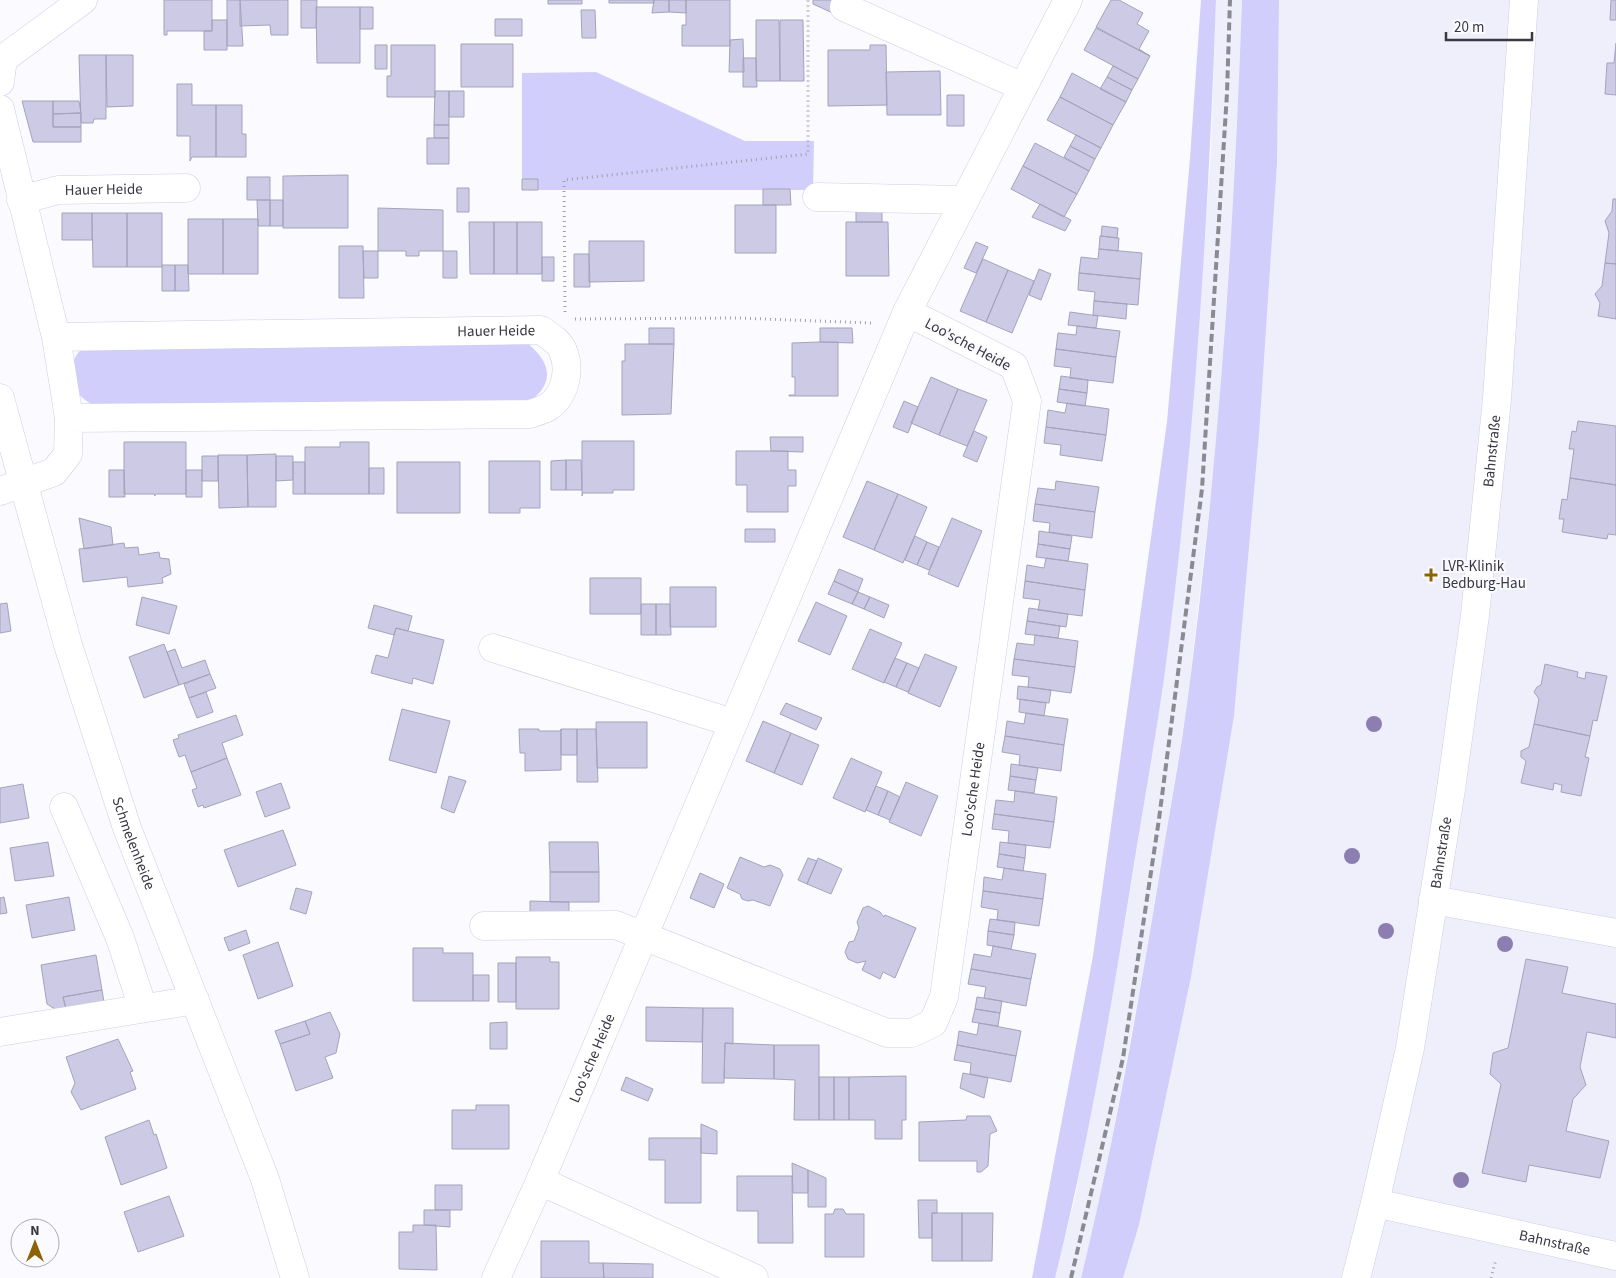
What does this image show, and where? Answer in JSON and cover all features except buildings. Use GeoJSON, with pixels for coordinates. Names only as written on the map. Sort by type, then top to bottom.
{"type":"FeatureCollection","features":[{"type":"Feature","properties":{"kind":"street"},"geometry":{"type":"LineString","coordinates":[[0,82],[3,60],[83,0]]}},
{"type":"Feature","properties":{"kind":"street","name":"Loo'sche Heide"},"geometry":{"type":"LineString","coordinates":[[496,1278],[540,1181],[904,318],[1068,0]]}},
{"type":"Feature","properties":{"kind":"street","name":"Bahnstraße"},"geometry":{"type":"LineString","coordinates":[[1356,1278],[1410,1048],[1451,789],[1475,615],[1495,418],[1524,0]]}},
{"type":"Feature","properties":{"kind":"street"},"geometry":{"type":"LineString","coordinates":[[844,7],[1023,87]]}},
{"type":"Feature","properties":{"kind":"street"},"geometry":{"type":"LineString","coordinates":[[0,109],[56,337],[69,418],[68,454],[54,472],[12,488]]}},
{"type":"Feature","properties":{"kind":"street","name":"Hauer Heide"},"geometry":{"type":"LineString","coordinates":[[21,200],[58,190],[186,188]]}},
{"type":"Feature","properties":{"kind":"street"},"geometry":{"type":"LineString","coordinates":[[817,197],[964,200]]}},
{"type":"Feature","properties":{"kind":"street","name":"Loo'sche Heide"},"geometry":{"type":"LineString","coordinates":[[643,935],[887,1033],[912,1033],[933,1023],[944,997],[1027,401],[1014,366],[904,318]]}},
{"type":"Feature","properties":{"kind":"street","name":"Hauer Heide"},"geometry":{"type":"LineString","coordinates":[[56,337],[553,326],[556,341],[564,352],[566,370],[564,390],[549,407],[530,414],[69,418]]}},
{"type":"Feature","properties":{"kind":"street","name":"Schmelenheide"},"geometry":{"type":"LineString","coordinates":[[0,398],[12,488],[127,828],[265,1179],[296,1278]]}},
{"type":"Feature","properties":{"kind":"street"},"geometry":{"type":"LineString","coordinates":[[493,648],[732,723]]}},
{"type":"Feature","properties":{"kind":"street"},"geometry":{"type":"LineString","coordinates":[[64,807],[120,938],[143,1008]]}},
{"type":"Feature","properties":{"kind":"street","name":"Bahnstraße"},"geometry":{"type":"LineString","coordinates":[[1433,900],[1616,933]]}},
{"type":"Feature","properties":{"kind":"street"},"geometry":{"type":"LineString","coordinates":[[484,926],[616,925],[643,935]]}},
{"type":"Feature","properties":{"kind":"street"},"geometry":{"type":"LineString","coordinates":[[0,1032],[194,1000]]}},
{"type":"Feature","properties":{"kind":"street"},"geometry":{"type":"LineString","coordinates":[[540,1181],[754,1278]]}},
{"type":"Feature","properties":{"kind":"street","name":"Bahnstraße"},"geometry":{"type":"LineString","coordinates":[[1375,1203],[1616,1256]]}},
{"type":"Feature","properties":{"kind":"path"},"geometry":{"type":"LineString","coordinates":[[808,0],[808,154],[564,180],[553,326],[576,319],[904,318]]}},
{"type":"Feature","properties":{"kind":"shaded area"},"geometry":{"type":"Polygon","coordinates":[[[1201,0],[1216,0],[1209,170],[1192,425],[1175,594],[1164,679],[1108,1020],[1079,1175],[1055,1278],[1032,1278],[1093,956],[1167,422],[1190,158],[1201,0]]]}},
{"type":"Feature","properties":{"kind":"shaded area"},"geometry":{"type":"Polygon","coordinates":[[[1216,0],[1242,0],[1237,154],[1216,449],[1187,705],[1146,955],[1101,1197],[1081,1278],[1055,1278],[1075,1197],[1124,929],[1164,678],[1190,439],[1211,153],[1216,0]]]}},
{"type":"Feature","properties":{"kind":"shaded area"},"geometry":{"type":"Polygon","coordinates":[[[1242,0],[1279,0],[1277,164],[1259,435],[1234,716],[1191,977],[1139,1225],[1123,1278],[1081,1278],[1114,1131],[1158,884],[1187,704],[1208,529],[1223,353],[1239,88],[1242,0]]]}},
{"type":"Feature","properties":{"kind":"shaded area","name":"LVR-Klinik Bedburg-Hau"},"geometry":{"type":"Polygon","coordinates":[[[1279,0],[1616,0],[1616,1278],[1123,1278],[1139,1225],[1191,977],[1234,716],[1259,435],[1277,164],[1279,0]]]}},
{"type":"Feature","properties":{"kind":"shaded area"},"geometry":{"type":"Polygon","coordinates":[[[596,72],[745,141],[814,141],[813,190],[522,190],[522,73],[596,72]]]}},
{"type":"Feature","properties":{"kind":"shaded area"},"geometry":{"type":"Polygon","coordinates":[[[526,342],[541,358],[547,373],[542,389],[526,404],[94,405],[79,394],[74,387],[71,370],[77,354],[84,347],[526,342]]]}},
{"type":"Feature","properties":{"kind":"railway"},"geometry":{"type":"LineString","coordinates":[[1071,1278],[1123,1058],[1159,819],[1202,489],[1227,93],[1230,0]]}},
{"type":"Feature","properties":{"kind":"place","name":"LVR-Klinik Bedburg-Hau"},"geometry":{"type":"Point","coordinates":[1431,575]}}]}
